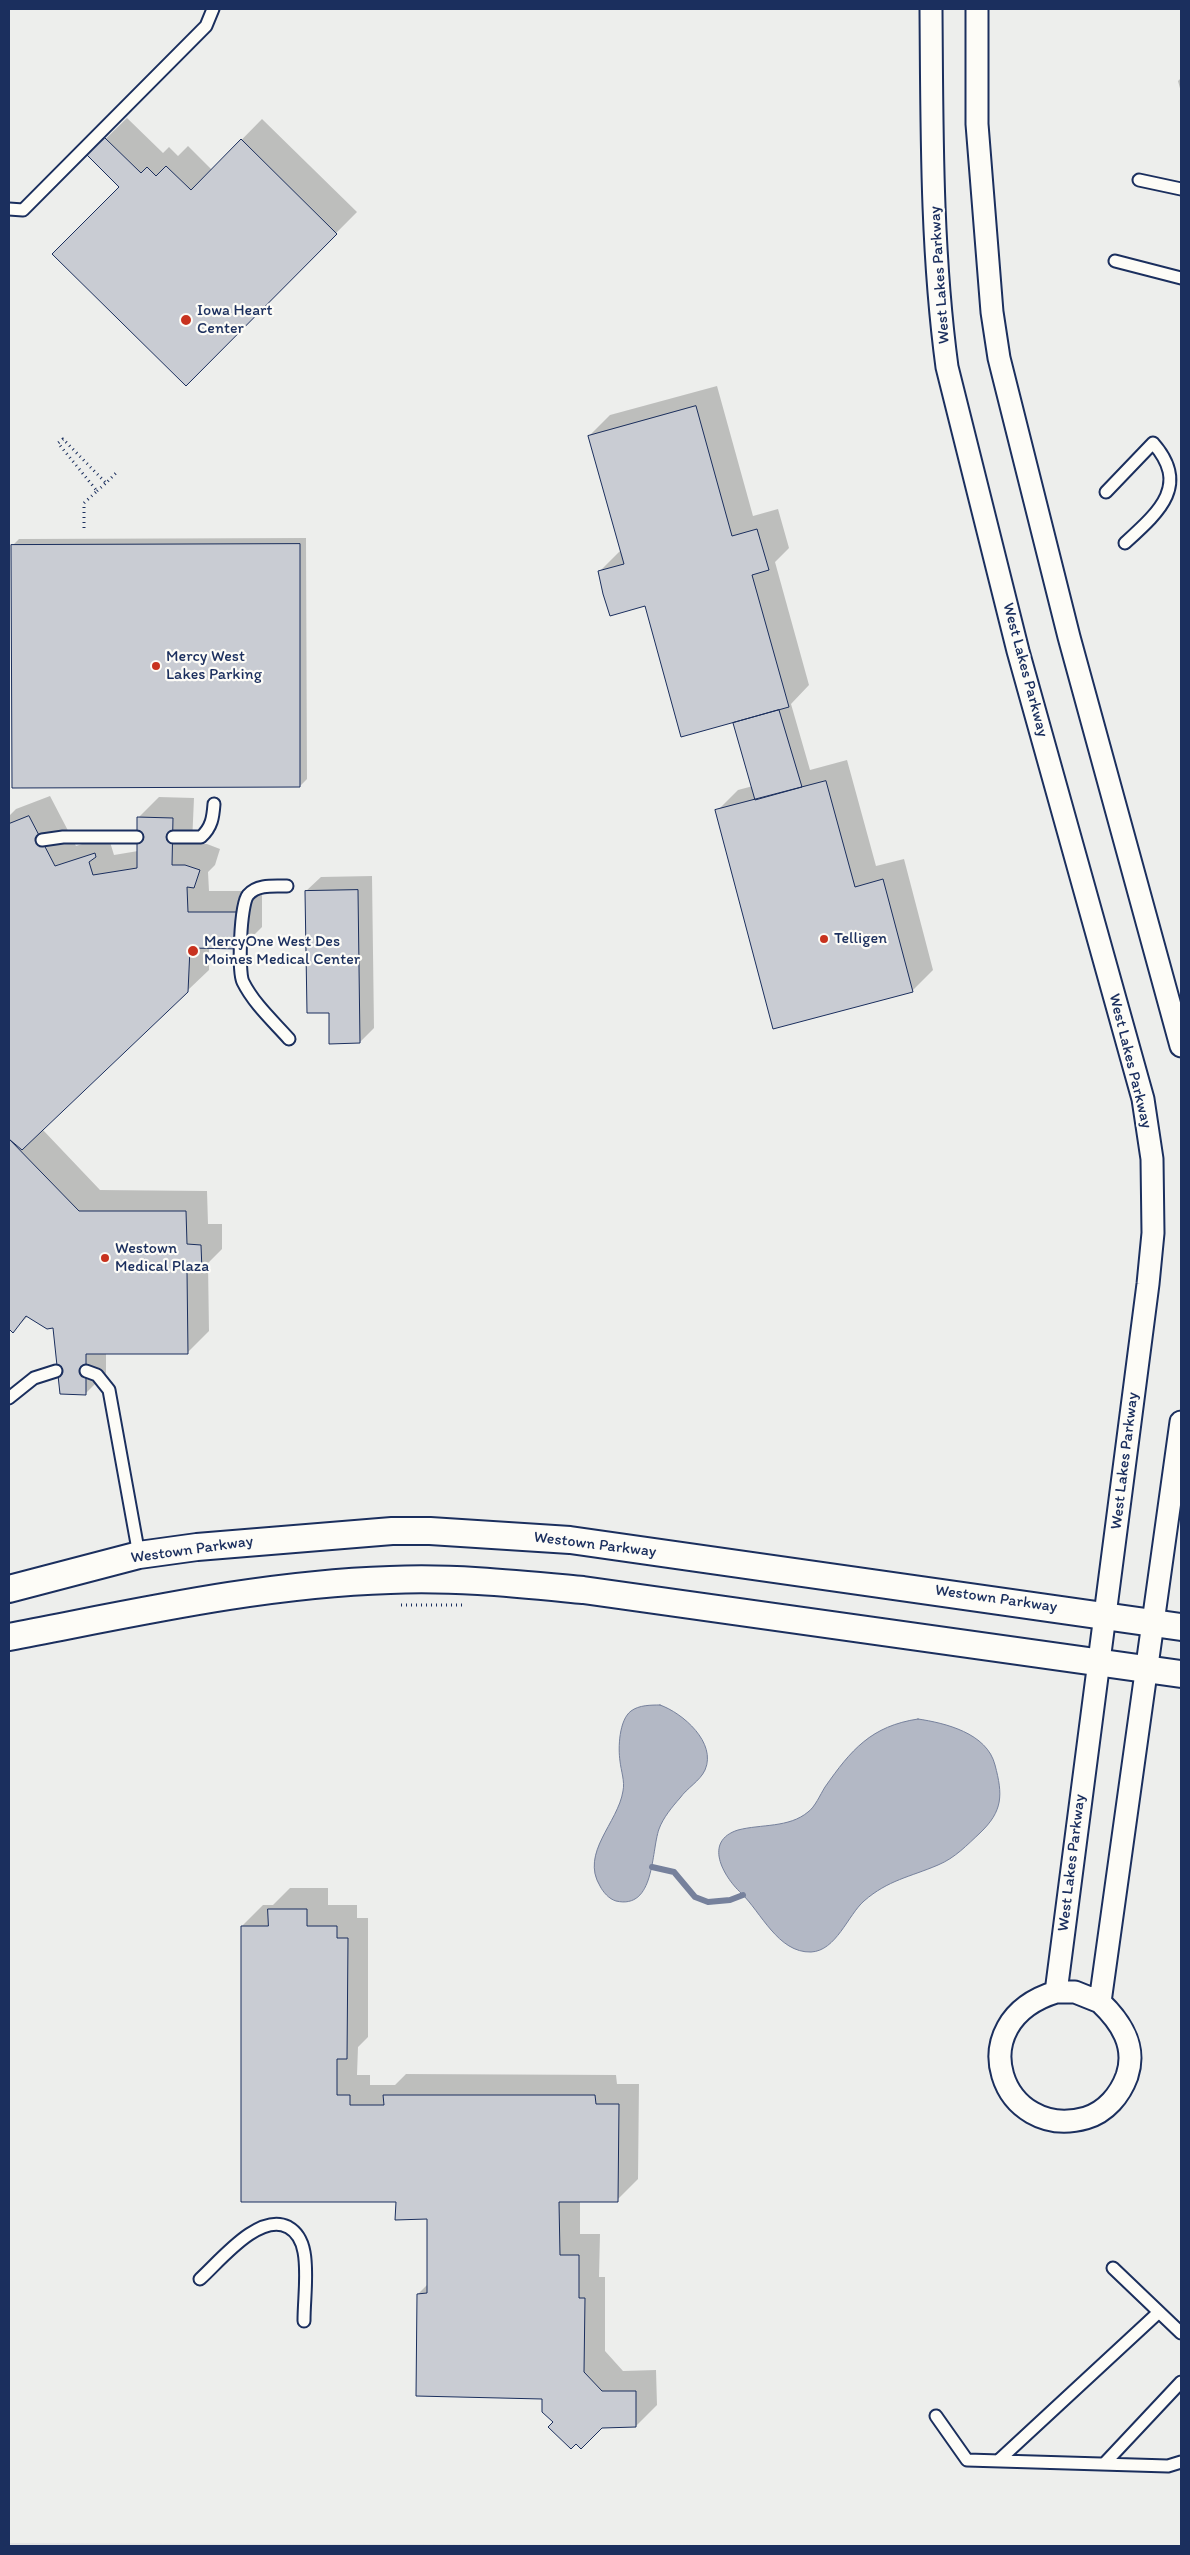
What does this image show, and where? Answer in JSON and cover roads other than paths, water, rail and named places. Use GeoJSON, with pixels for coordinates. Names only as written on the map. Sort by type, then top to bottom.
{"type":"FeatureCollection","features":[{"type":"Feature","properties":{"kind":"street","name":"West Lakes Parkway"},"geometry":{"type":"LineString","coordinates":[[931,9],[932,158],[941,319],[947,367],[1018,651],[1143,1099],[1152,1159],[1153,1233],[1148,1284],[1056,1992]]}},
{"type":"Feature","properties":{"kind":"street"},"geometry":{"type":"LineString","coordinates":[[977,9],[977,124],[992,312],[1000,358],[1069,637],[1181,1046]]}},
{"type":"Feature","properties":{"kind":"street"},"geometry":{"type":"LineString","coordinates":[[1100,2002],[1181,1422]]}},
{"type":"Feature","properties":{"kind":"street","name":"Westown Parkway"},"geometry":{"type":"LineString","coordinates":[[9,1589],[139,1555],[274,1540],[392,1531],[430,1531],[570,1540],[1105,1614],[1181,1627]]}},
{"type":"Feature","properties":{"kind":"street"},"geometry":{"type":"LineString","coordinates":[[9,1638],[226,1595],[314,1585],[391,1580],[503,1582],[583,1590],[1098,1664],[1181,1674]]}},
{"type":"Feature","properties":{"kind":"street"},"geometry":{"type":"LineString","coordinates":[[1056,1992],[1075,1992],[1100,2002],[1118,2020],[1128,2042],[1129,2070],[1123,2086],[1113,2101],[1090,2116],[1076,2121],[1045,2119],[1029,2111],[1016,2099],[1002,2073],[1000,2056],[1002,2039],[1009,2023],[1021,2008],[1038,1997],[1056,1992]]}},
{"type":"Feature","properties":{"kind":"lane"},"geometry":{"type":"LineString","coordinates":[[9,210],[23,210],[206,26],[213,9]]}},
{"type":"Feature","properties":{"kind":"lane"},"geometry":{"type":"LineString","coordinates":[[1139,180],[1181,189]]}},
{"type":"Feature","properties":{"kind":"lane"},"geometry":{"type":"LineString","coordinates":[[1115,261],[1181,278]]}},
{"type":"Feature","properties":{"kind":"lane"},"geometry":{"type":"LineString","coordinates":[[1106,492],[1153,443],[1166,453],[1176,467],[1178,484],[1174,498],[1125,543]]}},
{"type":"Feature","properties":{"kind":"lane"},"geometry":{"type":"LineString","coordinates":[[173,836],[201,836],[208,830],[213,820],[214,804]]}},
{"type":"Feature","properties":{"kind":"lane"},"geometry":{"type":"LineString","coordinates":[[42,840],[63,837],[137,837]]}},
{"type":"Feature","properties":{"kind":"lane"},"geometry":{"type":"LineString","coordinates":[[287,886],[261,886],[248,895],[241,912],[242,980],[250,994],[289,1039]]}},
{"type":"Feature","properties":{"kind":"lane"},"geometry":{"type":"LineString","coordinates":[[9,1398],[34,1378],[56,1371]]}},
{"type":"Feature","properties":{"kind":"lane"},"geometry":{"type":"LineString","coordinates":[[86,1371],[97,1375],[109,1390],[139,1555]]}},
{"type":"Feature","properties":{"kind":"lane"},"geometry":{"type":"LineString","coordinates":[[200,2279],[252,2231],[267,2225],[286,2226],[294,2231],[301,2240],[304,2254],[304,2321]]}},
{"type":"Feature","properties":{"kind":"lane"},"geometry":{"type":"LineString","coordinates":[[1113,2268],[1181,2333]]}},
{"type":"Feature","properties":{"kind":"lane"},"geometry":{"type":"LineString","coordinates":[[998,2461],[1159,2312]]}},
{"type":"Feature","properties":{"kind":"lane"},"geometry":{"type":"LineString","coordinates":[[1104,2464],[1181,2382]]}},
{"type":"Feature","properties":{"kind":"lane"},"geometry":{"type":"LineString","coordinates":[[936,2416],[967,2460],[1168,2466],[1181,2462]]}},
{"type":"Feature","properties":{"kind":"waterway"},"geometry":{"type":"LineString","coordinates":[[652,1867],[674,1872],[695,1897],[708,1902],[730,1900],[743,1895]]}},
{"type":"Feature","properties":{"kind":"place","name":"Iowa Heart Center"},"geometry":{"type":"Point","coordinates":[186,320]}},
{"type":"Feature","properties":{"kind":"place","name":"Mercy West Lakes Parking"},"geometry":{"type":"Point","coordinates":[156,666]}},
{"type":"Feature","properties":{"kind":"place","name":"Telligen"},"geometry":{"type":"Point","coordinates":[824,939]}},
{"type":"Feature","properties":{"kind":"place","name":"MercyOne West Des Moines Medical Center"},"geometry":{"type":"Point","coordinates":[193,951]}},
{"type":"Feature","properties":{"kind":"place","name":"Westown Medical Plaza"},"geometry":{"type":"Point","coordinates":[105,1258]}}]}
